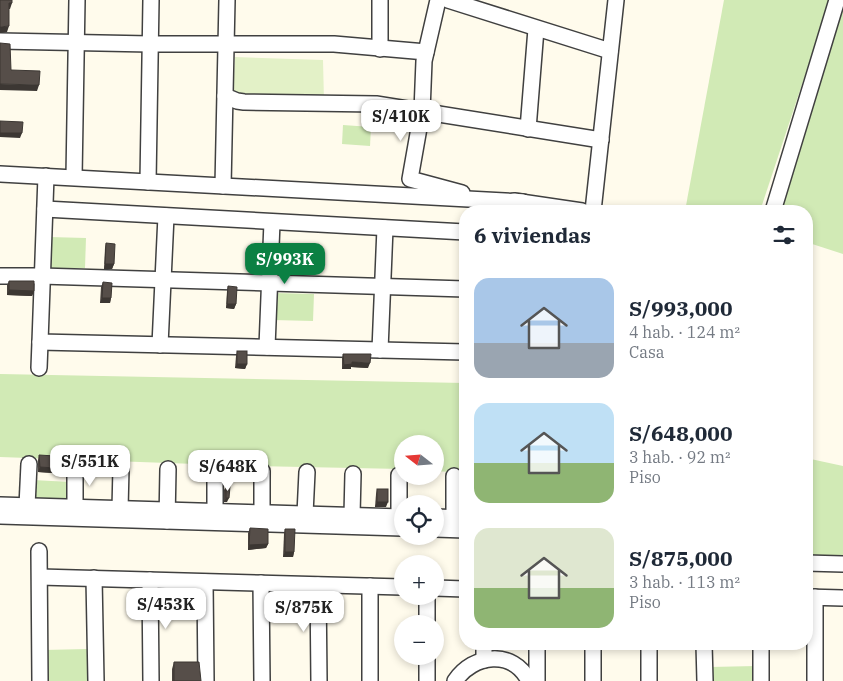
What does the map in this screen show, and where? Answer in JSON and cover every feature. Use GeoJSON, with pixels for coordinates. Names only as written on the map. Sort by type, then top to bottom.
{"type":"FeatureCollection","features":[{"type":"Feature","properties":{"kind":"street"},"geometry":{"type":"LineString","coordinates":[[74,177],[77,0]]}},
{"type":"Feature","properties":{"kind":"street"},"geometry":{"type":"LineString","coordinates":[[148,182],[151,0]]}},
{"type":"Feature","properties":{"kind":"street"},"geometry":{"type":"LineString","coordinates":[[223,186],[228,0]]}},
{"type":"Feature","properties":{"kind":"street"},"geometry":{"type":"LineString","coordinates":[[380,0],[380,48]]}},
{"type":"Feature","properties":{"kind":"street"},"geometry":{"type":"LineString","coordinates":[[438,0],[426,52],[422,111],[410,179],[460,193],[542,205]]}},
{"type":"Feature","properties":{"kind":"street"},"geometry":{"type":"LineString","coordinates":[[448,0],[610,51]]}},
{"type":"Feature","properties":{"kind":"street"},"geometry":{"type":"LineString","coordinates":[[594,205],[616,0]]}},
{"type":"Feature","properties":{"kind":"street"},"geometry":{"type":"LineString","coordinates":[[775,205],[837,0]]}},
{"type":"Feature","properties":{"kind":"street"},"geometry":{"type":"LineString","coordinates":[[528,129],[536,29]]}},
{"type":"Feature","properties":{"kind":"street"},"geometry":{"type":"LineString","coordinates":[[0,40],[150,44],[334,44],[426,52]]}},
{"type":"Feature","properties":{"kind":"street"},"geometry":{"type":"LineString","coordinates":[[225,96],[244,102],[376,104],[601,140]]}},
{"type":"Feature","properties":{"kind":"street"},"geometry":{"type":"LineString","coordinates":[[0,174],[522,202]]}},
{"type":"Feature","properties":{"kind":"street"},"geometry":{"type":"LineString","coordinates":[[39,368],[46,176]]}},
{"type":"Feature","properties":{"kind":"street"},"geometry":{"type":"LineString","coordinates":[[45,209],[459,232]]}},
{"type":"Feature","properties":{"kind":"street"},"geometry":{"type":"LineString","coordinates":[[160,345],[166,216]]}},
{"type":"Feature","properties":{"kind":"street"},"geometry":{"type":"LineString","coordinates":[[267,348],[272,222]]}},
{"type":"Feature","properties":{"kind":"street"},"geometry":{"type":"LineString","coordinates":[[380,350],[385,228]]}},
{"type":"Feature","properties":{"kind":"street"},"geometry":{"type":"LineString","coordinates":[[0,276],[459,289]]}},
{"type":"Feature","properties":{"kind":"street"},"geometry":{"type":"LineString","coordinates":[[40,342],[459,352]]}},
{"type":"Feature","properties":{"kind":"street"},"geometry":{"type":"LineString","coordinates":[[27,506],[29,464]]}},
{"type":"Feature","properties":{"kind":"street"},"geometry":{"type":"LineString","coordinates":[[75,465],[75,508]]}},
{"type":"Feature","properties":{"kind":"street"},"geometry":{"type":"LineString","coordinates":[[120,509],[121,468]]}},
{"type":"Feature","properties":{"kind":"street"},"geometry":{"type":"LineString","coordinates":[[168,469],[168,517]]}},
{"type":"Feature","properties":{"kind":"street"},"geometry":{"type":"LineString","coordinates":[[215,470],[215,512]]}},
{"type":"Feature","properties":{"kind":"street"},"geometry":{"type":"LineString","coordinates":[[262,471],[262,519]]}},
{"type":"Feature","properties":{"kind":"street"},"geometry":{"type":"LineString","coordinates":[[305,514],[307,472]]}},
{"type":"Feature","properties":{"kind":"street"},"geometry":{"type":"LineString","coordinates":[[352,515],[353,474]]}},
{"type":"Feature","properties":{"kind":"street"},"geometry":{"type":"LineString","coordinates":[[444,517],[459,518],[454,476]]}},
{"type":"Feature","properties":{"kind":"street"},"geometry":{"type":"LineString","coordinates":[[0,505],[120,509],[168,517],[215,512],[262,519],[305,514],[352,515],[394,519]]}},
{"type":"Feature","properties":{"kind":"street"},"geometry":{"type":"LineString","coordinates":[[0,516],[394,520]]}},
{"type":"Feature","properties":{"kind":"street"},"geometry":{"type":"LineString","coordinates":[[444,529],[459,530]]}},
{"type":"Feature","properties":{"kind":"street"},"geometry":{"type":"LineString","coordinates":[[39,552],[40,681]]}},
{"type":"Feature","properties":{"kind":"street"},"geometry":{"type":"LineString","coordinates":[[813,562],[843,564]]}},
{"type":"Feature","properties":{"kind":"street"},"geometry":{"type":"LineString","coordinates":[[40,577],[394,587]]}},
{"type":"Feature","properties":{"kind":"street"},"geometry":{"type":"LineString","coordinates":[[94,578],[96,681]]}},
{"type":"Feature","properties":{"kind":"street"},"geometry":{"type":"LineString","coordinates":[[150,580],[151,681]]}},
{"type":"Feature","properties":{"kind":"street"},"geometry":{"type":"LineString","coordinates":[[205,582],[206,681]]}},
{"type":"Feature","properties":{"kind":"street"},"geometry":{"type":"LineString","coordinates":[[261,584],[262,681]]}},
{"type":"Feature","properties":{"kind":"street"},"geometry":{"type":"LineString","coordinates":[[318,585],[319,681]]}},
{"type":"Feature","properties":{"kind":"street"},"geometry":{"type":"LineString","coordinates":[[370,586],[370,681]]}},
{"type":"Feature","properties":{"kind":"street"},"geometry":{"type":"LineString","coordinates":[[444,588],[459,589]]}},
{"type":"Feature","properties":{"kind":"street"},"geometry":{"type":"LineString","coordinates":[[813,597],[843,598]]}},
{"type":"Feature","properties":{"kind":"street"},"geometry":{"type":"LineString","coordinates":[[813,639],[816,681]]}},
{"type":"Feature","properties":{"kind":"street"},"geometry":{"type":"LineString","coordinates":[[484,650],[484,660]]}},
{"type":"Feature","properties":{"kind":"street"},"geometry":{"type":"LineString","coordinates":[[537,681],[538,650]]}},
{"type":"Feature","properties":{"kind":"street"},"geometry":{"type":"LineString","coordinates":[[593,650],[594,681]]}},
{"type":"Feature","properties":{"kind":"street"},"geometry":{"type":"LineString","coordinates":[[649,650],[649,681]]}},
{"type":"Feature","properties":{"kind":"street"},"geometry":{"type":"LineString","coordinates":[[704,650],[705,681]]}},
{"type":"Feature","properties":{"kind":"street"},"geometry":{"type":"LineString","coordinates":[[761,650],[761,681]]}},
{"type":"Feature","properties":{"kind":"street"},"geometry":{"type":"LineString","coordinates":[[455,681],[460,672],[472,663],[501,659],[515,665],[530,681]]}},
{"type":"Feature","properties":{"kind":"street"},"geometry":{"type":"LineString","coordinates":[[427,665],[427,681]]}},
{"type":"Feature","properties":{"kind":"green space"},"geometry":{"type":"Polygon","coordinates":[[[724,0],[830,0],[762,205],[686,205],[724,0]]]}},
{"type":"Feature","properties":{"kind":"green space"},"geometry":{"type":"Polygon","coordinates":[[[843,0],[843,254],[813,244],[813,205],[781,205],[843,0]]]}},
{"type":"Feature","properties":{"kind":"green space"},"geometry":{"type":"Polygon","coordinates":[[[235,57],[323,60],[324,101],[233,98],[235,57]]]}},
{"type":"Feature","properties":{"kind":"green space"},"geometry":{"type":"Polygon","coordinates":[[[343,125],[371,127],[370,146],[342,144],[343,125]]]}},
{"type":"Feature","properties":{"kind":"green space"},"geometry":{"type":"Polygon","coordinates":[[[49,237],[86,238],[85,268],[48,268],[49,237]]]}},
{"type":"Feature","properties":{"kind":"green space"},"geometry":{"type":"Polygon","coordinates":[[[274,293],[314,294],[313,321],[273,320],[274,293]]]}},
{"type":"Feature","properties":{"kind":"green space"},"geometry":{"type":"Polygon","coordinates":[[[0,374],[459,383],[459,473],[444,472],[444,435],[394,435],[394,469],[0,457],[0,374]]]}},
{"type":"Feature","properties":{"kind":"green space"},"geometry":{"type":"Polygon","coordinates":[[[813,460],[843,466],[843,555],[813,555],[813,460]]]}},
{"type":"Feature","properties":{"kind":"green space"},"geometry":{"type":"Polygon","coordinates":[[[33,480],[70,482],[69,502],[33,501],[33,480]]]}},
{"type":"Feature","properties":{"kind":"green space"},"geometry":{"type":"Polygon","coordinates":[[[87,649],[87,681],[44,681],[44,650],[87,649]]]}},
{"type":"Feature","properties":{"kind":"green space"},"geometry":{"type":"Polygon","coordinates":[[[756,666],[756,681],[710,681],[710,667],[756,666]]]}},
{"type":"Feature","properties":{"kind":"building"},"geometry":{"type":"Polygon","coordinates":[[[0,0],[12,0],[12,3],[9,3],[9,26],[0,27],[0,0]]]}},
{"type":"Feature","properties":{"kind":"building"},"geometry":{"type":"Polygon","coordinates":[[[0,43],[10,44],[11,70],[40,71],[39,85],[0,84],[0,43]]]}},
{"type":"Feature","properties":{"kind":"building"},"geometry":{"type":"Polygon","coordinates":[[[0,121],[23,122],[22,133],[0,133],[0,121]]]}},
{"type":"Feature","properties":{"kind":"building"},"geometry":{"type":"Polygon","coordinates":[[[106,243],[115,244],[114,264],[105,264],[106,243]]]}},
{"type":"Feature","properties":{"kind":"building"},"geometry":{"type":"Polygon","coordinates":[[[9,281],[34,281],[34,291],[9,290],[9,281]]]}},
{"type":"Feature","properties":{"kind":"building"},"geometry":{"type":"Polygon","coordinates":[[[103,282],[112,283],[111,298],[102,298],[103,282]]]}},
{"type":"Feature","properties":{"kind":"building"},"geometry":{"type":"Polygon","coordinates":[[[228,286],[237,287],[236,304],[227,304],[228,286]]]}},
{"type":"Feature","properties":{"kind":"building"},"geometry":{"type":"Polygon","coordinates":[[[237,351],[247,351],[247,364],[237,364],[237,351]]]}},
{"type":"Feature","properties":{"kind":"building"},"geometry":{"type":"Polygon","coordinates":[[[343,354],[371,354],[370,363],[352,362],[352,364],[344,365],[343,354]]]}},
{"type":"Feature","properties":{"kind":"building"},"geometry":{"type":"Polygon","coordinates":[[[39,455],[55,456],[55,468],[40,467],[39,455]]]}},
{"type":"Feature","properties":{"kind":"building"},"geometry":{"type":"Polygon","coordinates":[[[226,486],[230,486],[229,498],[226,498],[226,486]]]}},
{"type":"Feature","properties":{"kind":"building"},"geometry":{"type":"Polygon","coordinates":[[[377,489],[388,489],[388,502],[377,502],[377,489]]]}},
{"type":"Feature","properties":{"kind":"building"},"geometry":{"type":"Polygon","coordinates":[[[250,528],[268,529],[268,544],[249,545],[250,528]]]}},
{"type":"Feature","properties":{"kind":"building"},"geometry":{"type":"Polygon","coordinates":[[[285,529],[295,529],[294,552],[285,552],[285,529]]]}},
{"type":"Feature","properties":{"kind":"building"},"geometry":{"type":"Polygon","coordinates":[[[174,662],[199,662],[201,681],[174,681],[174,662]]]}}]}
